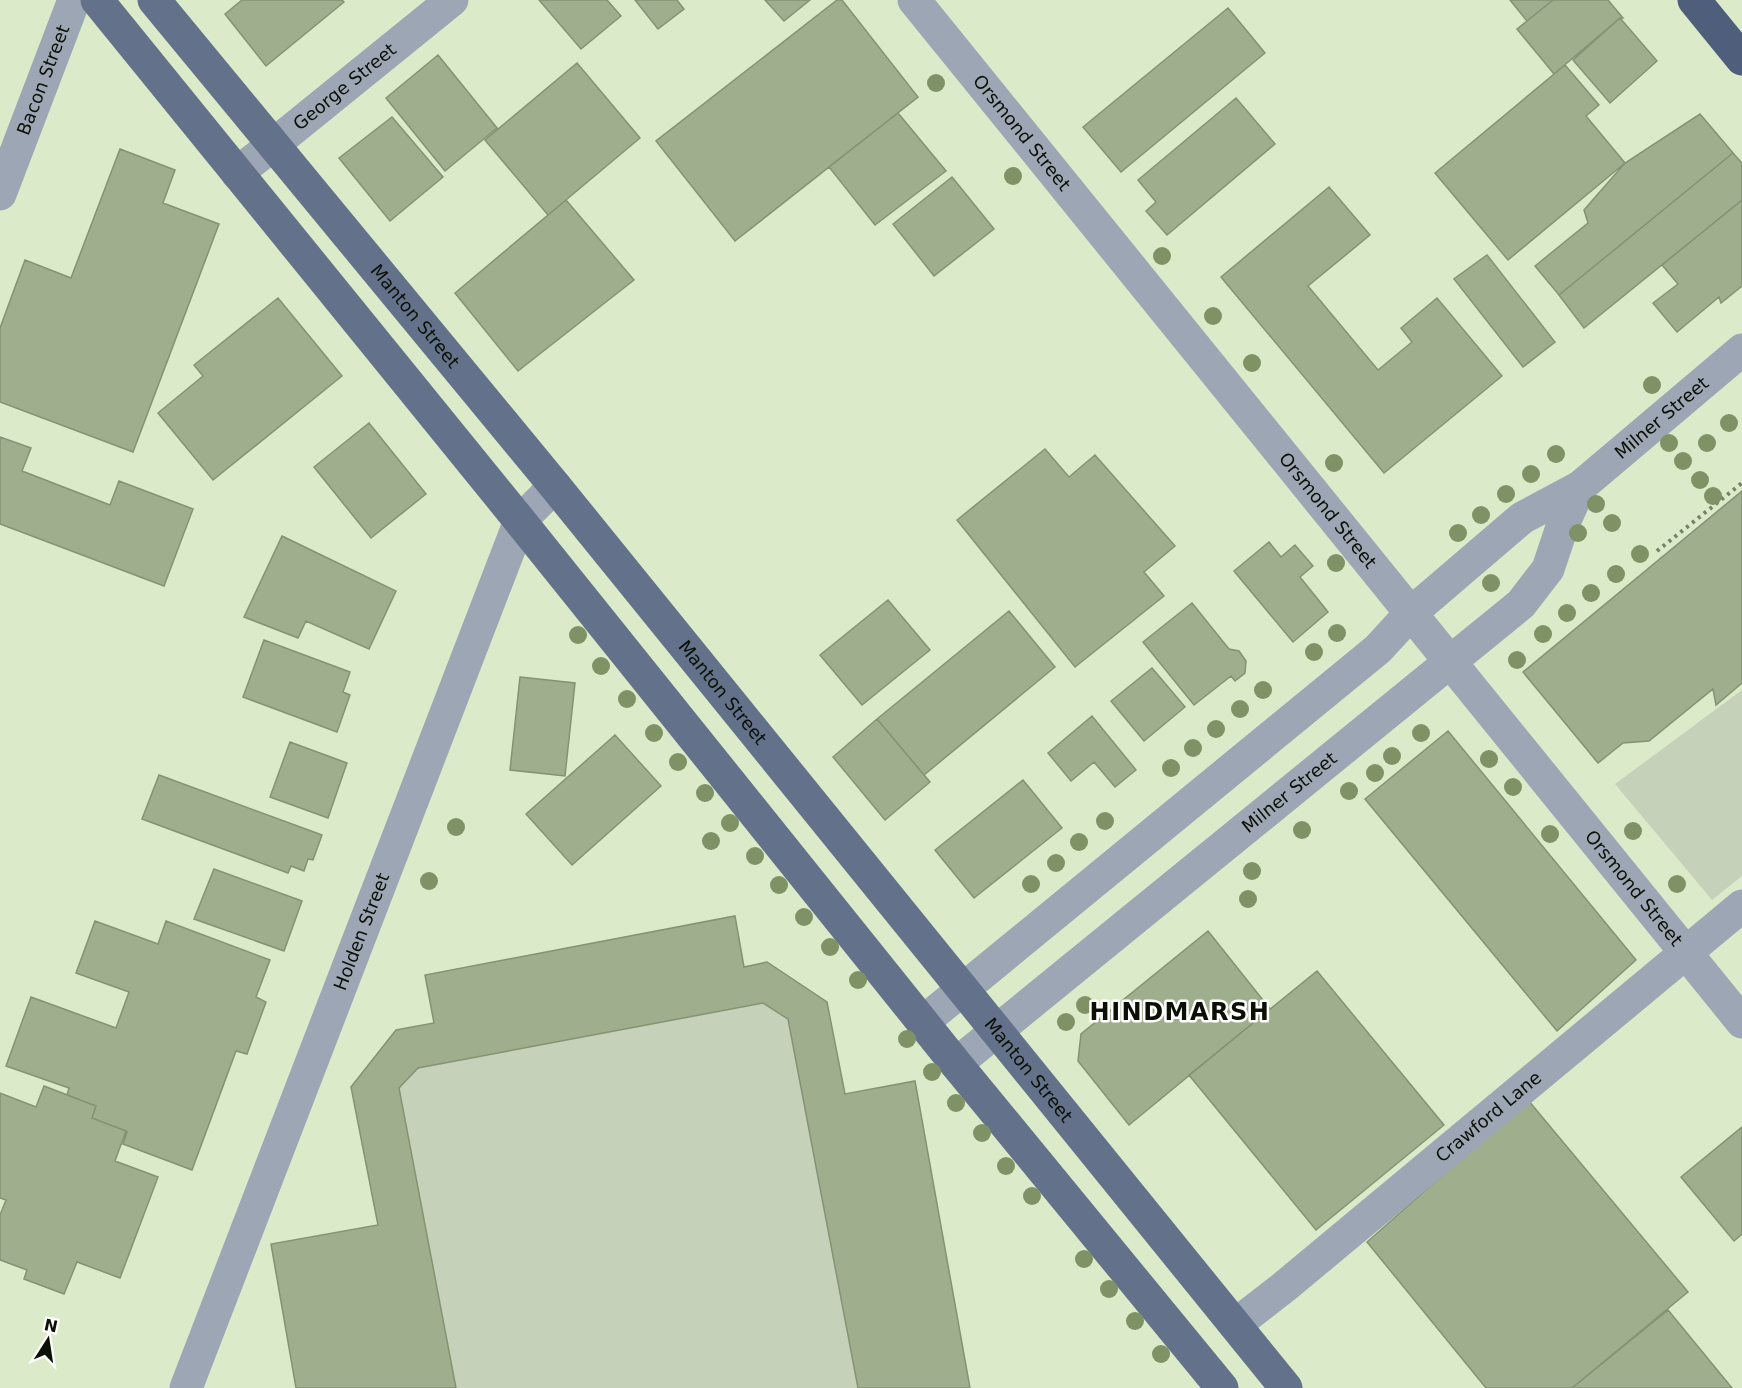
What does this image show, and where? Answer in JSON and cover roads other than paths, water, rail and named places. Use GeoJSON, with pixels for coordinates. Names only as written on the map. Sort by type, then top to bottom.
{"type":"FeatureCollection","features":[{"type":"Feature","properties":{"kind":"highway"},"geometry":{"type":"LineString","coordinates":[[1694,0],[1742,59]]}},
{"type":"Feature","properties":{"kind":"main road"},"geometry":{"type":"LineString","coordinates":[[97,0],[520,521],[956,1064],[1222,1388]]}},
{"type":"Feature","properties":{"kind":"main road","name":"Manton Street"},"geometry":{"type":"LineString","coordinates":[[154,0],[555,486],[1286,1388]]}},
{"type":"Feature","properties":{"kind":"street","name":"Bacon Street"},"geometry":{"type":"LineString","coordinates":[[0,194],[74,0]]}},
{"type":"Feature","properties":{"kind":"street","name":"George Street"},"geometry":{"type":"LineString","coordinates":[[237,173],[452,0]]}},
{"type":"Feature","properties":{"kind":"street","name":"Orsmond Street"},"geometry":{"type":"LineString","coordinates":[[914,0],[1742,1022]]}},
{"type":"Feature","properties":{"kind":"street","name":"Milner Street"},"geometry":{"type":"LineString","coordinates":[[922,1022],[1378,648],[1411,613],[1522,518],[1580,487],[1742,350]]}},
{"type":"Feature","properties":{"kind":"street","name":"Holden Street"},"geometry":{"type":"LineString","coordinates":[[186,1388],[520,521],[555,486]]}},
{"type":"Feature","properties":{"kind":"street","name":"Milner Street"},"geometry":{"type":"LineString","coordinates":[[956,1064],[1521,604],[1548,569],[1562,527],[1580,487]]}},
{"type":"Feature","properties":{"kind":"street","name":"Crawford Lane"},"geometry":{"type":"LineString","coordinates":[[1235,1325],[1742,906]]}},
{"type":"Feature","properties":{"kind":"district","name":"HINDMARSH"},"geometry":{"type":"Point","coordinates":[1180,1012]}}]}
